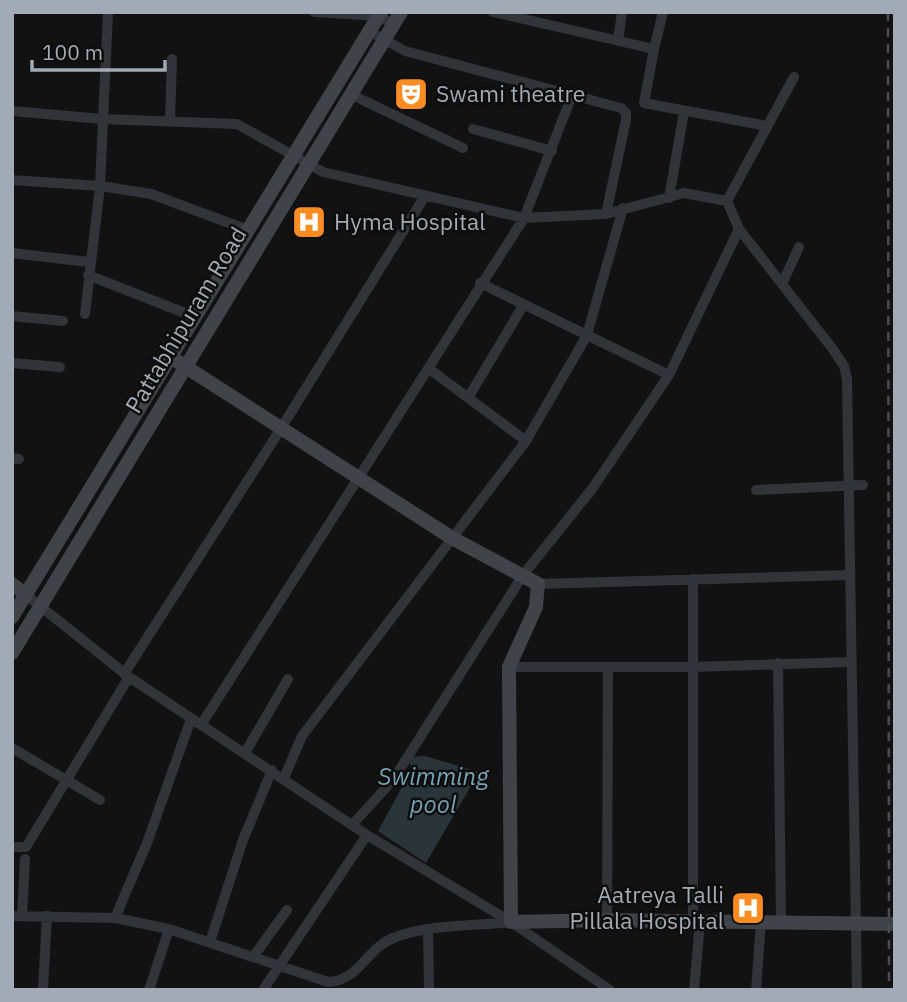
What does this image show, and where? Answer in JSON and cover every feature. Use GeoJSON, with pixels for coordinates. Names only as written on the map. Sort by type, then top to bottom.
{"type":"FeatureCollection","features":[{"type":"Feature","properties":{"kind":"street"},"geometry":{"type":"LineString","coordinates":[[85,314],[100,186],[108,12]]}},
{"type":"Feature","properties":{"kind":"street"},"geometry":{"type":"LineString","coordinates":[[314,12],[380,14],[397,18]]}},
{"type":"Feature","properties":{"kind":"street"},"geometry":{"type":"LineString","coordinates":[[493,12],[654,49]]}},
{"type":"Feature","properties":{"kind":"street"},"geometry":{"type":"LineString","coordinates":[[618,41],[622,12]]}},
{"type":"Feature","properties":{"kind":"street"},"geometry":{"type":"LineString","coordinates":[[663,12],[644,103],[767,126]]}},
{"type":"Feature","properties":{"kind":"street","name":"Pattabhipuram Road"},"geometry":{"type":"LineString","coordinates":[[12,653],[178,362],[195,317],[380,14]]}},
{"type":"Feature","properties":{"kind":"street","name":"Pattabhipuram Road"},"geometry":{"type":"LineString","coordinates":[[12,617],[307,163],[397,18]]}},
{"type":"Feature","properties":{"kind":"street"},"geometry":{"type":"LineString","coordinates":[[369,32],[405,51],[573,93],[621,108],[626,113],[606,214]]}},
{"type":"Feature","properties":{"kind":"street"},"geometry":{"type":"LineString","coordinates":[[170,120],[172,59]]}},
{"type":"Feature","properties":{"kind":"street"},"geometry":{"type":"LineString","coordinates":[[727,201],[794,77]]}},
{"type":"Feature","properties":{"kind":"street"},"geometry":{"type":"LineString","coordinates":[[115,918],[196,722],[360,480],[480,283],[524,218],[573,93]]}},
{"type":"Feature","properties":{"kind":"street"},"geometry":{"type":"LineString","coordinates":[[350,94],[463,148]]}},
{"type":"Feature","properties":{"kind":"street"},"geometry":{"type":"LineString","coordinates":[[12,111],[102,119],[237,124],[323,172],[524,218],[606,214],[684,193],[727,201]]}},
{"type":"Feature","properties":{"kind":"street"},"geometry":{"type":"LineString","coordinates":[[669,198],[684,112]]}},
{"type":"Feature","properties":{"kind":"street"},"geometry":{"type":"LineString","coordinates":[[473,129],[552,151]]}},
{"type":"Feature","properties":{"kind":"street"},"geometry":{"type":"LineString","coordinates":[[12,180],[100,186],[151,194],[247,230]]}},
{"type":"Feature","properties":{"kind":"street"},"geometry":{"type":"LineString","coordinates":[[12,847],[26,847],[127,676],[425,196]]}},
{"type":"Feature","properties":{"kind":"street"},"geometry":{"type":"LineString","coordinates":[[727,201],[739,229],[844,366],[847,379],[858,990]]}},
{"type":"Feature","properties":{"kind":"street"},"geometry":{"type":"LineString","coordinates":[[284,778],[302,736],[526,440],[587,335],[623,208]]}},
{"type":"Feature","properties":{"kind":"street"},"geometry":{"type":"LineString","coordinates":[[352,825],[400,768],[523,575],[592,489],[669,375],[739,229]]}},
{"type":"Feature","properties":{"kind":"street"},"geometry":{"type":"LineString","coordinates":[[782,284],[799,247]]}},
{"type":"Feature","properties":{"kind":"street"},"geometry":{"type":"LineString","coordinates":[[12,253],[89,262]]}},
{"type":"Feature","properties":{"kind":"street"},"geometry":{"type":"LineString","coordinates":[[88,275],[195,317]]}},
{"type":"Feature","properties":{"kind":"street"},"geometry":{"type":"LineString","coordinates":[[480,283],[669,375]]}},
{"type":"Feature","properties":{"kind":"street"},"geometry":{"type":"LineString","coordinates":[[468,398],[524,304]]}},
{"type":"Feature","properties":{"kind":"street"},"geometry":{"type":"LineString","coordinates":[[12,316],[63,321]]}},
{"type":"Feature","properties":{"kind":"street"},"geometry":{"type":"LineString","coordinates":[[178,362],[452,538],[538,584],[849,575]]}},
{"type":"Feature","properties":{"kind":"street"},"geometry":{"type":"LineString","coordinates":[[12,363],[60,367]]}},
{"type":"Feature","properties":{"kind":"street"},"geometry":{"type":"LineString","coordinates":[[428,368],[526,440]]}},
{"type":"Feature","properties":{"kind":"street"},"geometry":{"type":"LineString","coordinates":[[756,490],[863,485]]}},
{"type":"Feature","properties":{"kind":"street"},"geometry":{"type":"LineString","coordinates":[[693,579],[691,667],[697,923],[694,990]]}},
{"type":"Feature","properties":{"kind":"street"},"geometry":{"type":"LineString","coordinates":[[12,584],[127,676],[352,825],[511,922],[610,990]]}},
{"type":"Feature","properties":{"kind":"street"},"geometry":{"type":"LineString","coordinates":[[511,922],[509,667],[536,607],[538,584]]}},
{"type":"Feature","properties":{"kind":"street"},"geometry":{"type":"LineString","coordinates":[[509,667],[691,667],[851,662]]}},
{"type":"Feature","properties":{"kind":"street"},"geometry":{"type":"LineString","coordinates":[[778,663],[781,922]]}},
{"type":"Feature","properties":{"kind":"street"},"geometry":{"type":"LineString","coordinates":[[607,919],[608,667]]}},
{"type":"Feature","properties":{"kind":"street"},"geometry":{"type":"LineString","coordinates":[[245,753],[288,679]]}},
{"type":"Feature","properties":{"kind":"street"},"geometry":{"type":"LineString","coordinates":[[12,748],[100,800]]}},
{"type":"Feature","properties":{"kind":"street"},"geometry":{"type":"LineString","coordinates":[[210,942],[243,839],[272,771]]}},
{"type":"Feature","properties":{"kind":"street"},"geometry":{"type":"LineString","coordinates":[[263,990],[368,835]]}},
{"type":"Feature","properties":{"kind":"street"},"geometry":{"type":"LineString","coordinates":[[25,859],[17,916],[115,918],[169,929],[279,966],[315,984],[349,978],[381,945],[428,930],[511,922],[607,919],[697,923],[895,924]]}},
{"type":"Feature","properties":{"kind":"street"},"geometry":{"type":"LineString","coordinates":[[253,957],[287,910]]}},
{"type":"Feature","properties":{"kind":"street"},"geometry":{"type":"LineString","coordinates":[[44,990],[47,916]]}},
{"type":"Feature","properties":{"kind":"street"},"geometry":{"type":"LineString","coordinates":[[756,990],[761,922]]}},
{"type":"Feature","properties":{"kind":"street"},"geometry":{"type":"LineString","coordinates":[[162,990],[150,987],[169,929]]}},
{"type":"Feature","properties":{"kind":"street"},"geometry":{"type":"LineString","coordinates":[[428,930],[429,990]]}},
{"type":"Feature","properties":{"kind":"water","name":"Swimming pool"},"geometry":{"type":"Polygon","coordinates":[[[425,756],[479,772],[426,863],[378,831],[412,769],[408,757],[425,756]]]}},
{"type":"Feature","properties":{"kind":"railway"},"geometry":{"type":"LineString","coordinates":[[888,12],[889,990]]}},
{"type":"Feature","properties":{"kind":"place","name":"Swami theatre"},"geometry":{"type":"Point","coordinates":[411,94]}},
{"type":"Feature","properties":{"kind":"place","name":"Hyma Hospital"},"geometry":{"type":"Point","coordinates":[309,222]}},
{"type":"Feature","properties":{"kind":"place","name":"Aatreya Talli Pillala Hospital"},"geometry":{"type":"Point","coordinates":[748,908]}}]}
